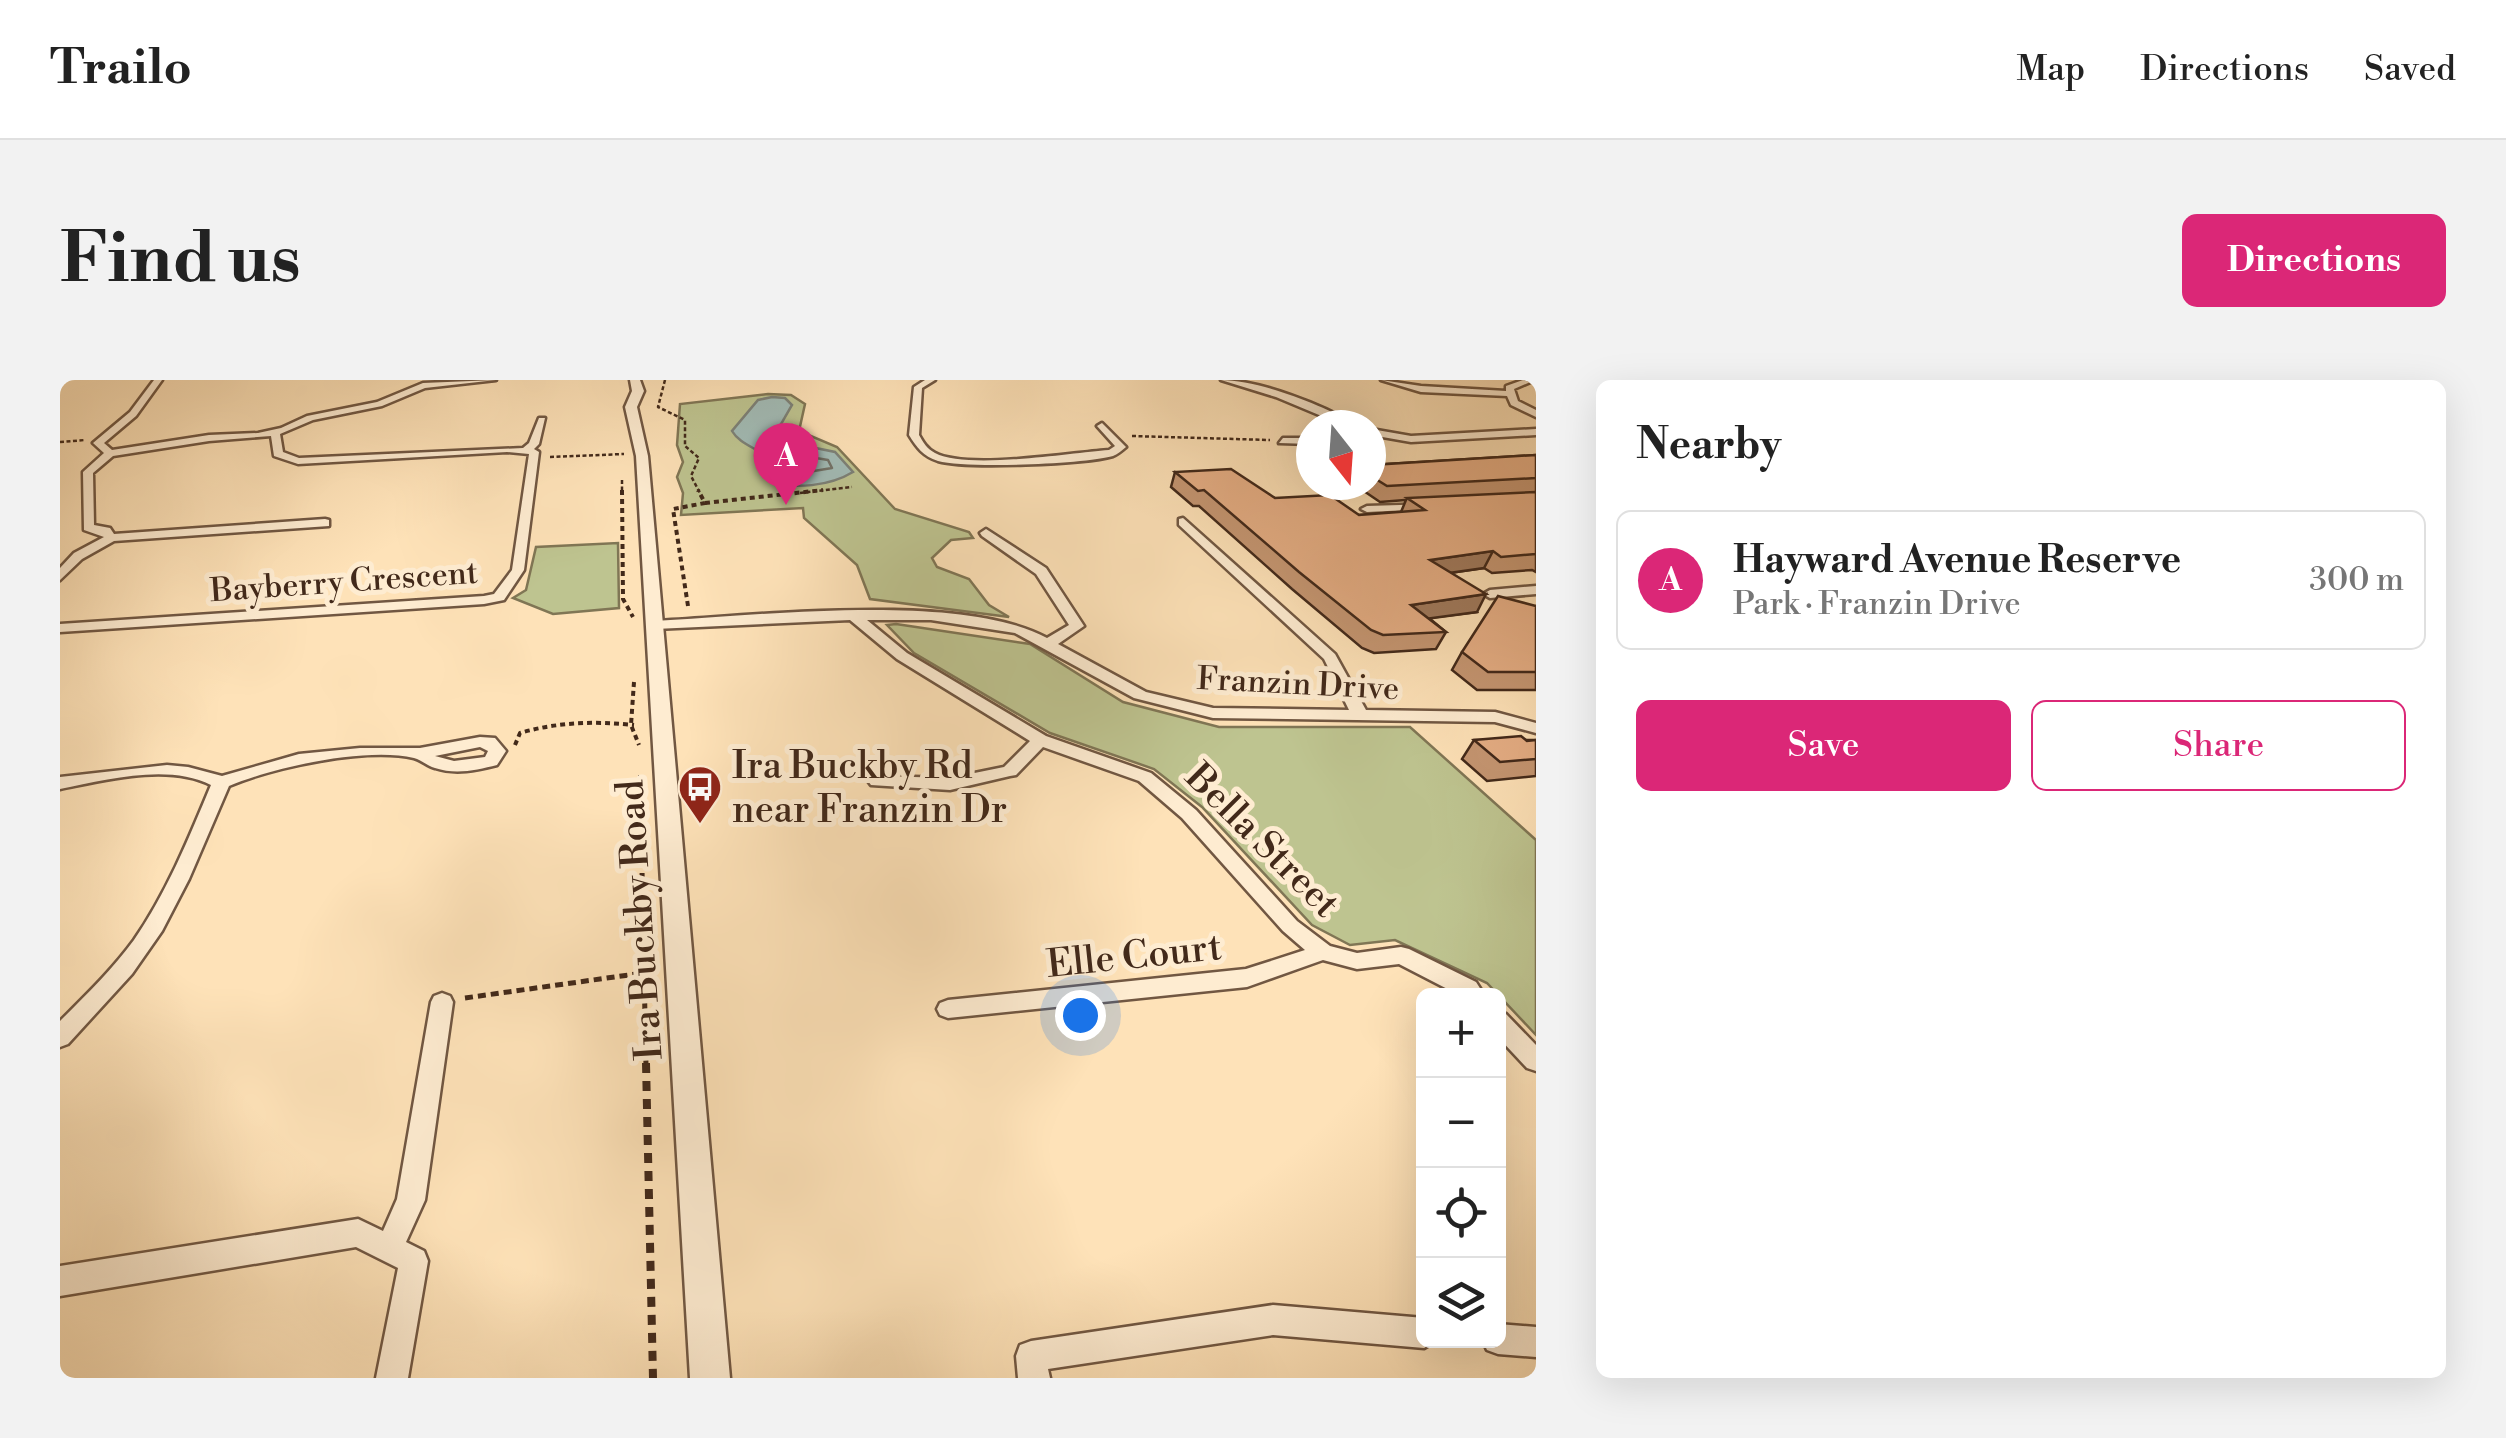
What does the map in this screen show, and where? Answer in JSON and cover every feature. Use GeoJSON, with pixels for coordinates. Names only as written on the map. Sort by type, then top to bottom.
{"type":"FeatureCollection","features":[{"type":"Feature","properties":{"kind":"street"},"geometry":{"type":"LineString","coordinates":[[110,454],[98,443],[133,414],[158,380]]}},
{"type":"Feature","properties":{"kind":"street"},"geometry":{"type":"LineString","coordinates":[[111,538],[106,531],[88,527],[87,520],[88,472],[110,454],[275,432],[310,418],[378,404],[422,383],[492,380]]}},
{"type":"Feature","properties":{"kind":"street","name":"Ira Buckby Road"},"geometry":{"type":"LineString","coordinates":[[635,380],[638,391],[632,407],[632,455],[645,624],[662,722],[710,1378]]}},
{"type":"Feature","properties":{"kind":"street"},"geometry":{"type":"LineString","coordinates":[[930,380],[918,387],[914,435],[927,453],[942,459],[968,462],[1111,453],[1120,446],[1106,431]]}},
{"type":"Feature","properties":{"kind":"street"},"geometry":{"type":"LineString","coordinates":[[1225,380],[1279,394],[1316,410]]}},
{"type":"Feature","properties":{"kind":"street"},"geometry":{"type":"LineString","coordinates":[[1385,380],[1421,389],[1510,394]]}},
{"type":"Feature","properties":{"kind":"street"},"geometry":{"type":"LineString","coordinates":[[1531,380],[1509,388],[1514,403],[1536,414]]}},
{"type":"Feature","properties":{"kind":"street","name":"Ira Buckby Road"},"geometry":{"type":"LineString","coordinates":[[632,455],[645,406],[659,383]]}},
{"type":"Feature","properties":{"kind":"street"},"geometry":{"type":"LineString","coordinates":[[275,432],[278,454],[298,460],[530,454],[542,420]]}},
{"type":"Feature","properties":{"kind":"street"},"geometry":{"type":"LineString","coordinates":[[1386,436],[1411,439],[1536,432]]}},
{"type":"Feature","properties":{"kind":"street"},"geometry":{"type":"LineString","coordinates":[[1283,442],[1296,442]]}},
{"type":"Feature","properties":{"kind":"street","name":"Bayberry Crescent"},"geometry":{"type":"LineString","coordinates":[[60,628],[499,597],[518,570],[530,454]]}},
{"type":"Feature","properties":{"kind":"street"},"geometry":{"type":"LineString","coordinates":[[1366,510],[1442,505]]}},
{"type":"Feature","properties":{"kind":"street"},"geometry":{"type":"LineString","coordinates":[[1183,522],[1330,657],[1360,715]]}},
{"type":"Feature","properties":{"kind":"street"},"geometry":{"type":"LineString","coordinates":[[60,576],[78,556],[111,538],[324,523]]}},
{"type":"Feature","properties":{"kind":"street"},"geometry":{"type":"LineString","coordinates":[[986,533],[1042,571],[1077,626],[1048,644]]}},
{"type":"Feature","properties":{"kind":"street"},"geometry":{"type":"LineString","coordinates":[[1490,594],[1536,590]]}},
{"type":"Feature","properties":{"kind":"street","name":"Bella Street"},"geometry":{"type":"LineString","coordinates":[[853,616],[902,656],[1040,740],[1145,776],[1189,814],[1290,926],[1323,952],[1357,961],[1401,955],[1460,988]]}},
{"type":"Feature","properties":{"kind":"street","name":"Franzin Drive"},"geometry":{"type":"LineString","coordinates":[[645,624],[930,616],[1019,629],[1140,695],[1213,713],[1495,716],[1536,728]]}},
{"type":"Feature","properties":{"kind":"street"},"geometry":{"type":"LineString","coordinates":[[878,781],[950,784],[1010,771],[1040,740]]}},
{"type":"Feature","properties":{"kind":"street"},"geometry":{"type":"LineString","coordinates":[[60,1037],[124,968],[157,920],[222,783],[252,768],[286,760],[387,751],[421,753],[466,742],[488,742],[497,751]]}},
{"type":"Feature","properties":{"kind":"street"},"geometry":{"type":"LineString","coordinates":[[60,783],[184,770],[210,774],[222,783]]}},
{"type":"Feature","properties":{"kind":"street","name":"Elle Court"},"geometry":{"type":"LineString","coordinates":[[948,1010],[1247,978],[1323,952]]}},
{"type":"Feature","properties":{"kind":"street"},"geometry":{"type":"LineString","coordinates":[[389,1249],[411,1200],[442,1002]]}},
{"type":"Feature","properties":{"kind":"street"},"geometry":{"type":"LineString","coordinates":[[1506,1029],[1536,1061]]}},
{"type":"Feature","properties":{"kind":"street"},"geometry":{"type":"LineString","coordinates":[[60,1282],[358,1233],[414,1261],[392,1378]]}},
{"type":"Feature","properties":{"kind":"street"},"geometry":{"type":"LineString","coordinates":[[1034,1378],[1031,1356],[1273,1320],[1416,1332]]}},
{"type":"Feature","properties":{"kind":"street"},"geometry":{"type":"LineString","coordinates":[[1506,1340],[1536,1342]]}},
{"type":"Feature","properties":{"kind":"path"},"geometry":{"type":"LineString","coordinates":[[659,383],[658,407],[686,422],[685,446],[700,458],[691,476],[704,504]]}},
{"type":"Feature","properties":{"kind":"path"},"geometry":{"type":"LineString","coordinates":[[1106,431],[1283,442]]}},
{"type":"Feature","properties":{"kind":"path"},"geometry":{"type":"LineString","coordinates":[[530,454],[632,455],[623,599],[645,624]]}},
{"type":"Feature","properties":{"kind":"path"},"geometry":{"type":"LineString","coordinates":[[690,623],[673,509],[852,487]]}},
{"type":"Feature","properties":{"kind":"path"},"geometry":{"type":"LineString","coordinates":[[634,676],[632,725],[640,746]]}},
{"type":"Feature","properties":{"kind":"path"},"geometry":{"type":"LineString","coordinates":[[497,751],[514,747],[520,732],[533,728],[613,721],[632,725],[662,722]]}},
{"type":"Feature","properties":{"kind":"path"},"geometry":{"type":"LineString","coordinates":[[640,763],[654,1378]]}},
{"type":"Feature","properties":{"kind":"path"},"geometry":{"type":"LineString","coordinates":[[442,1002],[680,968]]}},
{"type":"Feature","properties":{"kind":"green space"},"geometry":{"type":"Polygon","coordinates":[[[791,395],[805,404],[799,431],[837,447],[895,509],[969,532],[973,538],[951,540],[932,558],[937,567],[969,579],[989,605],[1009,617],[870,599],[857,565],[804,518],[803,508],[681,515],[683,493],[677,477],[683,462],[677,445],[680,404],[791,395]]]}},
{"type":"Feature","properties":{"kind":"green space"},"geometry":{"type":"Polygon","coordinates":[[[618,543],[619,608],[553,614],[513,598],[526,590],[536,547],[618,543]]]}},
{"type":"Feature","properties":{"kind":"green space"},"geometry":{"type":"Polygon","coordinates":[[[887,625],[1030,644],[1123,702],[1219,727],[1410,727],[1536,840],[1536,1035],[1506,1003],[1506,988],[1492,988],[1395,940],[1350,945],[1312,925],[1202,807],[1154,769],[1050,733],[914,653],[887,625]]]}},
{"type":"Feature","properties":{"kind":"water"},"geometry":{"type":"Polygon","coordinates":[[[785,398],[792,405],[781,424],[781,432],[806,446],[835,452],[853,472],[812,485],[769,481],[773,462],[732,431],[758,400],[785,398]]]}},
{"type":"Feature","properties":{"kind":"building"},"geometry":{"type":"Polygon","coordinates":[[[1536,455],[1536,478],[1387,486],[1386,464],[1536,455]]]}},
{"type":"Feature","properties":{"kind":"building"},"geometry":{"type":"Polygon","coordinates":[[[1231,469],[1275,498],[1337,500],[1359,515],[1425,510],[1407,498],[1536,492],[1536,554],[1501,557],[1493,551],[1430,560],[1486,594],[1411,605],[1446,632],[1383,635],[1371,630],[1299,572],[1204,490],[1198,491],[1175,472],[1231,469]]]}},
{"type":"Feature","properties":{"kind":"building"},"geometry":{"type":"Polygon","coordinates":[[[1498,596],[1536,606],[1536,672],[1488,672],[1462,652],[1498,596]]]}},
{"type":"Feature","properties":{"kind":"building"},"geometry":{"type":"Polygon","coordinates":[[[1521,736],[1527,741],[1536,740],[1536,759],[1500,762],[1474,740],[1521,736]]]}},
{"type":"Feature","properties":{"kind":"place","name":"Hayward Avenue Reserve"},"geometry":{"type":"Point","coordinates":[786,505]}},
{"type":"Feature","properties":{"kind":"place","name":"Ira Buckby Rd near Franzin Dr"},"geometry":{"type":"Point","coordinates":[700,825]}}]}
